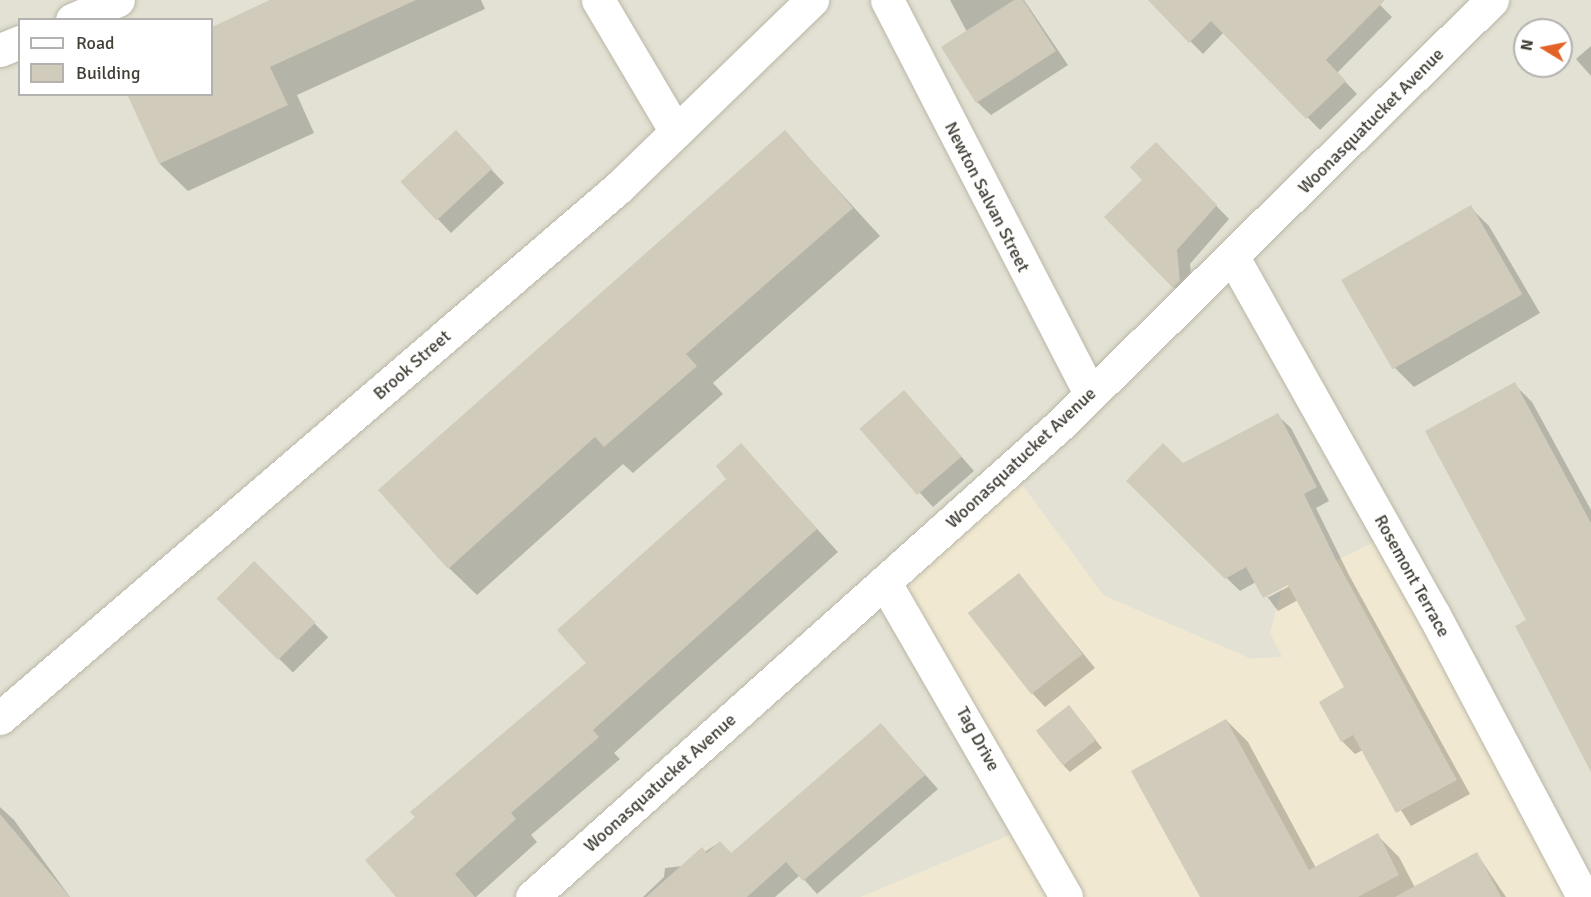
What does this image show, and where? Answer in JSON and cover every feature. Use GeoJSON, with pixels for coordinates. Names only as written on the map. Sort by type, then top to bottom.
{"type":"FeatureCollection","features":[{"type":"Feature","properties":{"kind":"street"},"geometry":{"type":"LineString","coordinates":[[77,18],[118,0]]}},
{"type":"Feature","properties":{"kind":"street"},"geometry":{"type":"LineString","coordinates":[[598,0],[676,132]]}},
{"type":"Feature","properties":{"kind":"street","name":"Brook Street"},"geometry":{"type":"LineString","coordinates":[[0,718],[619,187],[812,0]]}},
{"type":"Feature","properties":{"kind":"street","name":"Newton Salvan Street"},"geometry":{"type":"LineString","coordinates":[[886,0],[1090,393]]}},
{"type":"Feature","properties":{"kind":"street","name":"Woonasquatucket Avenue"},"geometry":{"type":"LineString","coordinates":[[532,897],[885,583],[1234,259],[1492,0]]}},
{"type":"Feature","properties":{"kind":"street"},"geometry":{"type":"LineString","coordinates":[[0,50],[18,43]]}},
{"type":"Feature","properties":{"kind":"street","name":"Rosemont Terrace"},"geometry":{"type":"LineString","coordinates":[[1234,259],[1434,615],[1583,897]]}},
{"type":"Feature","properties":{"kind":"street","name":"Tag Drive"},"geometry":{"type":"LineString","coordinates":[[885,583],[1066,897]]}},
{"type":"Feature","properties":{"kind":"shaded area"},"geometry":{"type":"Polygon","coordinates":[[[0,0],[1591,0],[1591,884],[1283,657],[1251,659],[1104,596],[1022,485],[1020,831],[861,897],[0,897],[0,0]]]}},
{"type":"Feature","properties":{"kind":"shaded area"},"geometry":{"type":"Polygon","coordinates":[[[1011,483],[1022,485],[1104,596],[1251,659],[1282,657],[1270,633],[1283,585],[1398,531],[1591,897],[861,897],[1020,831],[895,587],[1011,483]]]}},
{"type":"Feature","properties":{"kind":"building"},"geometry":{"type":"Polygon","coordinates":[[[270,0],[416,0],[270,67],[288,105],[159,164],[128,96],[213,96],[213,27],[270,0]]]}},
{"type":"Feature","properties":{"kind":"building"},"geometry":{"type":"Polygon","coordinates":[[[1014,0],[1023,0],[1056,51],[976,103],[941,47],[1014,0]]]}},
{"type":"Feature","properties":{"kind":"building"},"geometry":{"type":"Polygon","coordinates":[[[1148,0],[1385,0],[1326,60],[1346,81],[1306,119],[1211,21],[1189,43],[1148,0]]]}},
{"type":"Feature","properties":{"kind":"building"},"geometry":{"type":"Polygon","coordinates":[[[456,130],[492,169],[437,221],[400,182],[456,130]]]}},
{"type":"Feature","properties":{"kind":"building"},"geometry":{"type":"Polygon","coordinates":[[[785,130],[853,208],[686,354],[697,366],[604,447],[595,437],[448,569],[378,490],[785,130]]]}},
{"type":"Feature","properties":{"kind":"building"},"geometry":{"type":"Polygon","coordinates":[[[1156,142],[1217,205],[1177,250],[1180,281],[1173,288],[1104,217],[1142,180],[1130,167],[1156,142]]]}},
{"type":"Feature","properties":{"kind":"building"},"geometry":{"type":"Polygon","coordinates":[[[1471,205],[1522,294],[1393,369],[1341,280],[1471,205]]]}},
{"type":"Feature","properties":{"kind":"building"},"geometry":{"type":"Polygon","coordinates":[[[1515,382],[1591,523],[1591,772],[1515,626],[1526,620],[1425,431],[1515,382]]]}},
{"type":"Feature","properties":{"kind":"building"},"geometry":{"type":"Polygon","coordinates":[[[904,390],[962,456],[917,495],[859,429],[904,390]]]}},
{"type":"Feature","properties":{"kind":"building"},"geometry":{"type":"Polygon","coordinates":[[[1278,413],[1317,487],[1304,494],[1336,560],[1457,780],[1396,813],[1353,735],[1341,742],[1319,702],[1344,687],[1288,585],[1263,598],[1246,567],[1225,579],[1126,481],[1163,443],[1183,463],[1278,413]]]}},
{"type":"Feature","properties":{"kind":"building"},"geometry":{"type":"Polygon","coordinates":[[[741,443],[817,529],[593,730],[599,737],[511,813],[516,819],[455,874],[475,897],[396,897],[365,860],[415,817],[410,812],[586,663],[557,630],[726,479],[716,466],[741,443]]]}},
{"type":"Feature","properties":{"kind":"building"},"geometry":{"type":"Polygon","coordinates":[[[254,561],[316,623],[278,660],[217,598],[254,561]]]}},
{"type":"Feature","properties":{"kind":"building"},"geometry":{"type":"Polygon","coordinates":[[[1019,573],[1082,654],[1031,694],[968,613],[1019,573]]]}},
{"type":"Feature","properties":{"kind":"building"},"geometry":{"type":"Polygon","coordinates":[[[1069,705],[1096,740],[1063,766],[1036,731],[1069,705]]]}},
{"type":"Feature","properties":{"kind":"building"},"geometry":{"type":"Polygon","coordinates":[[[1226,719],[1309,870],[1378,833],[1399,875],[1358,897],[1200,897],[1131,771],[1226,719]]]}},
{"type":"Feature","properties":{"kind":"building"},"geometry":{"type":"Polygon","coordinates":[[[881,723],[925,775],[803,881],[786,862],[747,897],[646,897],[702,847],[707,853],[720,841],[731,853],[881,723]]]}},
{"type":"Feature","properties":{"kind":"building"},"geometry":{"type":"Polygon","coordinates":[[[0,814],[70,897],[0,897],[0,814]]]}},
{"type":"Feature","properties":{"kind":"building"},"geometry":{"type":"Polygon","coordinates":[[[1477,852],[1501,897],[1395,897],[1477,852]]]}}]}
